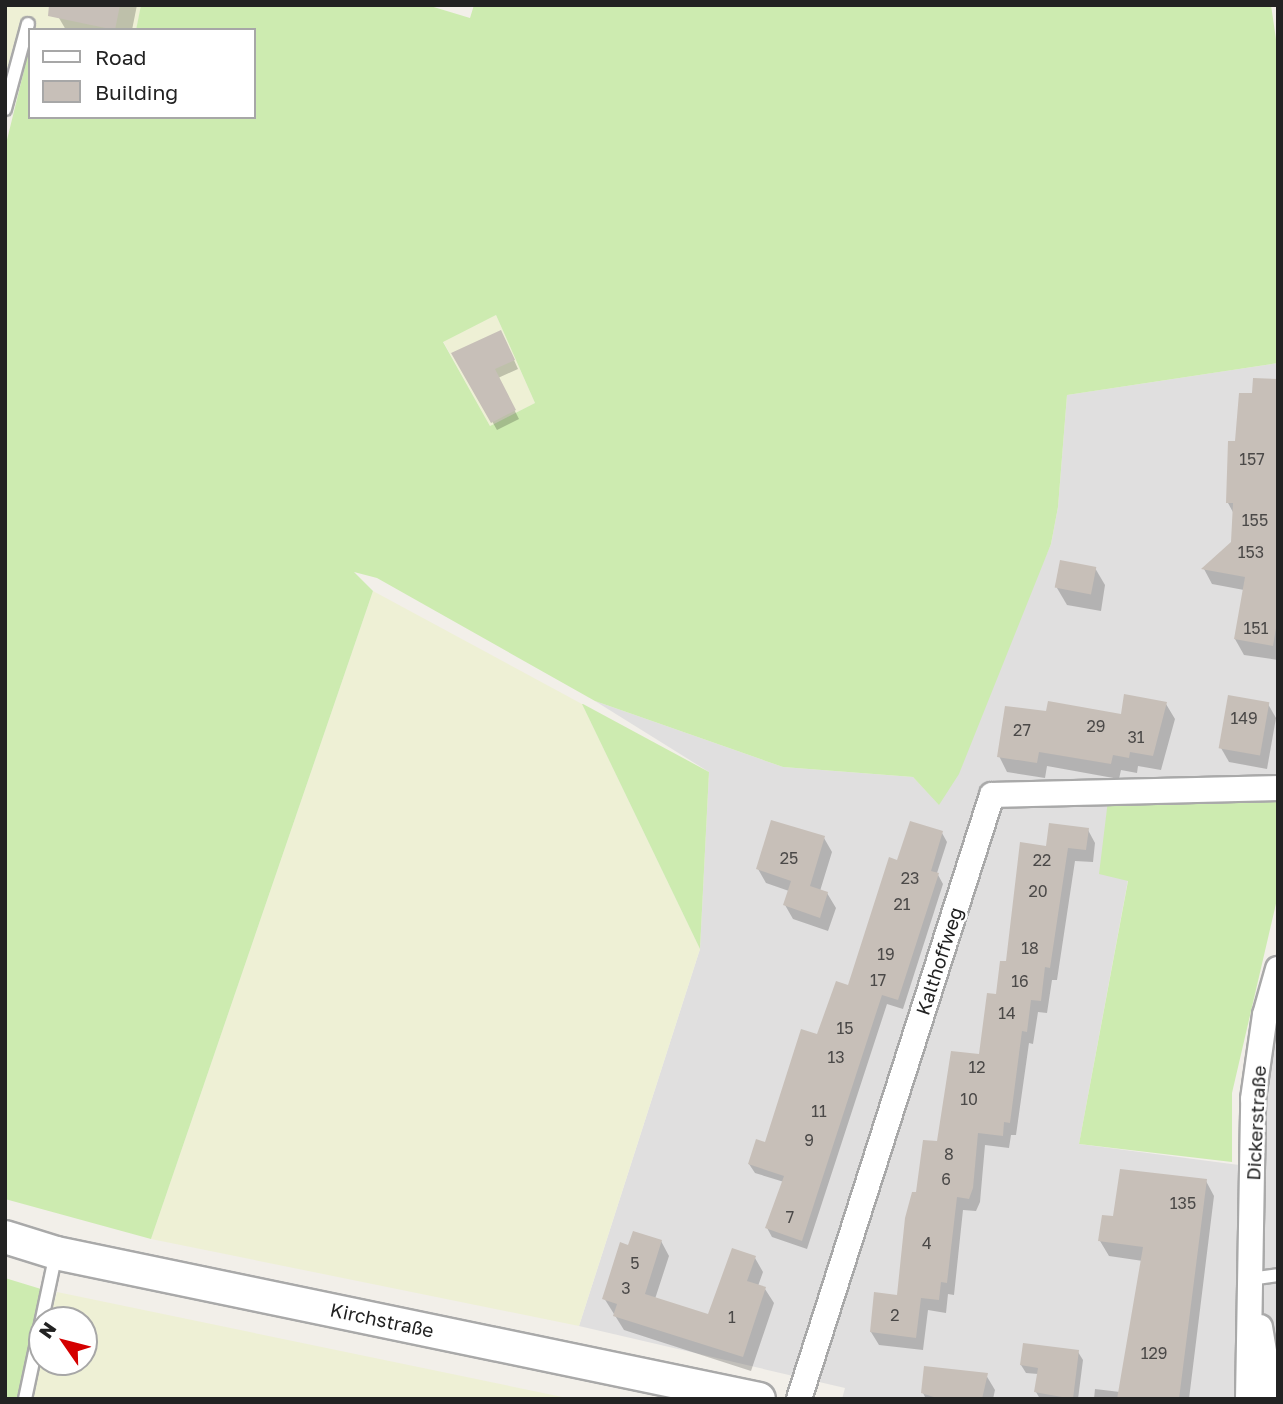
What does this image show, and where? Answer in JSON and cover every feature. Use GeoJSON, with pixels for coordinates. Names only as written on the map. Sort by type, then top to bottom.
{"type":"FeatureCollection","features":[{"type":"Feature","properties":{"kind":"street","name":"Kalthoffweg"},"geometry":{"type":"LineString","coordinates":[[799,1399],[992,795],[1278,788]]}},
{"type":"Feature","properties":{"kind":"street","name":"Dickerstraße"},"geometry":{"type":"LineString","coordinates":[[1248,1399],[1253,1099],[1265,1015],[1278,969]]}},
{"type":"Feature","properties":{"kind":"street","name":"Kirchstraße"},"geometry":{"type":"LineString","coordinates":[[5,1237],[56,1253],[759,1399]]}},
{"type":"Feature","properties":{"kind":"street","name":"Dickerstraße"},"geometry":{"type":"LineString","coordinates":[[1250,1279],[1272,1399]]}},
{"type":"Feature","properties":{"kind":"lane"},"geometry":{"type":"LineString","coordinates":[[5,109],[28,24]]}},
{"type":"Feature","properties":{"kind":"lane"},"geometry":{"type":"LineString","coordinates":[[25,1399],[56,1253]]}},
{"type":"Feature","properties":{"kind":"lane"},"geometry":{"type":"LineString","coordinates":[[1250,1279],[1278,1275]]}},
{"type":"Feature","properties":{"kind":"shaded area"},"geometry":{"type":"Polygon","coordinates":[[[1278,363],[1278,776],[1128,880],[1079,1144],[1262,1168],[1264,1078],[1278,1018],[1278,1399],[842,1399],[845,1388],[579,1326],[700,949],[709,772],[595,701],[783,767],[913,777],[939,804],[1051,544],[1058,507],[1067,395],[1278,363]]]}},
{"type":"Feature","properties":{"kind":"green space"},"geometry":{"type":"Polygon","coordinates":[[[5,5],[141,5],[136,28],[28,28],[28,50],[13,47],[5,77],[5,5]]]}},
{"type":"Feature","properties":{"kind":"green space"},"geometry":{"type":"Polygon","coordinates":[[[141,5],[427,5],[470,18],[474,5],[1271,5],[1278,53],[1278,363],[1067,395],[1058,507],[1051,544],[959,774],[939,805],[913,777],[783,767],[595,701],[377,578],[354,572],[373,591],[151,1239],[5,1199],[5,148],[28,54],[28,119],[256,119],[256,28],[136,28],[141,5]],[[496,315],[443,342],[490,426],[535,403],[496,315]]]}},
{"type":"Feature","properties":{"kind":"green space"},"geometry":{"type":"Polygon","coordinates":[[[496,315],[535,403],[490,426],[443,341],[496,315]]]}},
{"type":"Feature","properties":{"kind":"green space"},"geometry":{"type":"Polygon","coordinates":[[[373,591],[582,704],[700,949],[579,1326],[151,1239],[373,591]]]}},
{"type":"Feature","properties":{"kind":"green space"},"geometry":{"type":"Polygon","coordinates":[[[582,704],[709,772],[700,949],[582,704]]]}},
{"type":"Feature","properties":{"kind":"green space"},"geometry":{"type":"Polygon","coordinates":[[[1257,799],[1278,802],[1278,895],[1232,1093],[1232,1162],[1079,1144],[1128,881],[1099,874],[1108,800],[1257,799]]]}},
{"type":"Feature","properties":{"kind":"green space"},"geometry":{"type":"Polygon","coordinates":[[[5,1278],[41,1289],[37,1306],[28,1306],[28,1349],[17,1399],[5,1399],[5,1278]]]}},
{"type":"Feature","properties":{"kind":"green space"},"geometry":{"type":"Polygon","coordinates":[[[57,1292],[572,1399],[33,1399],[38,1376],[98,1376],[98,1306],[53,1306],[57,1292]]]}},
{"type":"Feature","properties":{"kind":"building"},"geometry":{"type":"Polygon","coordinates":[[[49,5],[120,5],[115,28],[48,16],[49,5]]]}},
{"type":"Feature","properties":{"kind":"building"},"geometry":{"type":"Polygon","coordinates":[[[501,330],[515,360],[495,369],[516,410],[491,423],[451,353],[501,330]]]}},
{"type":"Feature","properties":{"kind":"building"},"geometry":{"type":"Polygon","coordinates":[[[1253,378],[1278,379],[1278,616],[1273,646],[1234,639],[1245,577],[1201,569],[1231,542],[1233,503],[1226,503],[1228,441],[1235,441],[1239,393],[1252,393],[1253,378]]]}},
{"type":"Feature","properties":{"kind":"building"},"geometry":{"type":"Polygon","coordinates":[[[1060,560],[1096,567],[1091,595],[1055,587],[1060,560]]]}},
{"type":"Feature","properties":{"kind":"building"},"geometry":{"type":"Polygon","coordinates":[[[1124,694],[1167,702],[1153,756],[1130,752],[1129,758],[1113,755],[1111,764],[1039,752],[1037,763],[997,757],[1005,706],[1046,711],[1048,701],[1121,714],[1124,694]]]}},
{"type":"Feature","properties":{"kind":"building"},"geometry":{"type":"Polygon","coordinates":[[[1228,695],[1269,702],[1260,755],[1219,748],[1228,695]]]}},
{"type":"Feature","properties":{"kind":"building"},"geometry":{"type":"Polygon","coordinates":[[[771,820],[825,836],[810,886],[828,892],[820,918],[783,905],[791,881],[756,869],[771,820]]]}},
{"type":"Feature","properties":{"kind":"building"},"geometry":{"type":"Polygon","coordinates":[[[910,821],[943,831],[931,871],[939,873],[898,1000],[882,995],[802,1241],[765,1228],[784,1176],[748,1164],[756,1139],[765,1142],[801,1029],[817,1034],[836,981],[848,985],[889,857],[897,860],[910,821]]]}},
{"type":"Feature","properties":{"kind":"building"},"geometry":{"type":"Polygon","coordinates":[[[1049,823],[1089,828],[1086,850],[1068,848],[1050,968],[1045,967],[1041,1001],[1031,1000],[1027,1032],[1022,1031],[1010,1123],[1004,1122],[1003,1136],[978,1133],[973,1188],[969,1199],[957,1197],[947,1283],[941,1282],[939,1300],[921,1298],[916,1338],[870,1332],[874,1292],[897,1295],[905,1218],[912,1192],[916,1192],[923,1140],[937,1141],[951,1051],[979,1054],[987,993],[996,994],[1000,961],[1006,961],[1020,842],[1046,846],[1049,823]]]}},
{"type":"Feature","properties":{"kind":"building"},"geometry":{"type":"Polygon","coordinates":[[[1120,1169],[1207,1179],[1179,1399],[1117,1399],[1143,1247],[1098,1241],[1102,1215],[1113,1216],[1120,1169]]]}},
{"type":"Feature","properties":{"kind":"building"},"geometry":{"type":"Polygon","coordinates":[[[633,1231],[662,1240],[645,1294],[708,1314],[732,1248],[756,1256],[747,1281],[766,1287],[743,1357],[613,1316],[617,1304],[602,1299],[620,1242],[628,1245],[633,1231]]]}},
{"type":"Feature","properties":{"kind":"building"},"geometry":{"type":"Polygon","coordinates":[[[1023,1343],[1079,1350],[1073,1399],[1034,1392],[1038,1368],[1020,1365],[1023,1343]]]}},
{"type":"Feature","properties":{"kind":"building"},"geometry":{"type":"Polygon","coordinates":[[[924,1366],[988,1373],[982,1399],[940,1399],[921,1393],[924,1366]]]}}]}
